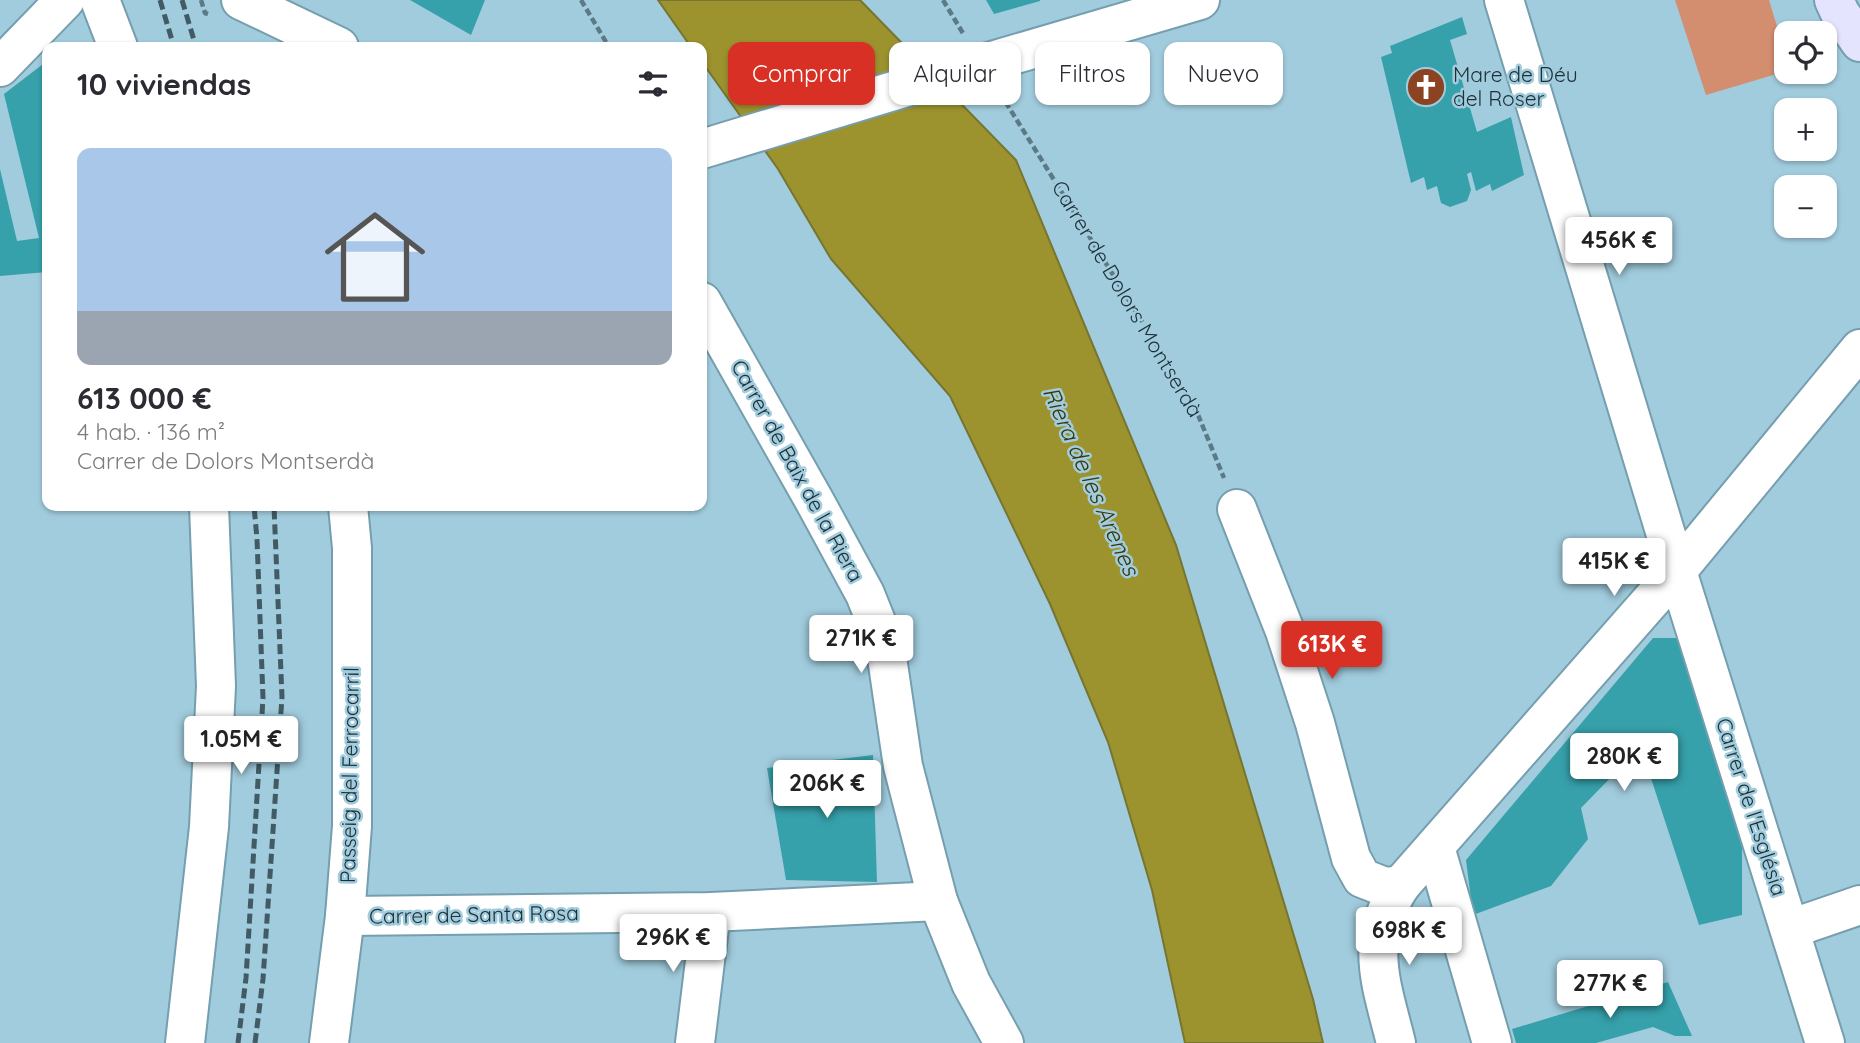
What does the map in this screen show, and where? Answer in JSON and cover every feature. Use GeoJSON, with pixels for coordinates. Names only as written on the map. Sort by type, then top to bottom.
{"type":"FeatureCollection","features":[{"type":"Feature","properties":{"kind":"main road"},"geometry":{"type":"LineString","coordinates":[[1834,0],[1860,42]]}},
{"type":"Feature","properties":{"kind":"street"},"geometry":{"type":"LineString","coordinates":[[0,67],[65,0]]}},
{"type":"Feature","properties":{"kind":"street"},"geometry":{"type":"LineString","coordinates":[[100,0],[116,42]]}},
{"type":"Feature","properties":{"kind":"street"},"geometry":{"type":"LineString","coordinates":[[707,147],[1200,0]]}},
{"type":"Feature","properties":{"kind":"street","name":"Carrer de l'Església"},"geometry":{"type":"LineString","coordinates":[[1504,0],[1677,571],[1825,1043]]}},
{"type":"Feature","properties":{"kind":"street"},"geometry":{"type":"LineString","coordinates":[[262,21],[324,42]]}},
{"type":"Feature","properties":{"kind":"street","name":"Carrer de Baix de la Riera"},"geometry":{"type":"LineString","coordinates":[[707,311],[846,559],[885,643],[903,766],[938,901],[971,983],[1004,1043]]}},
{"type":"Feature","properties":{"kind":"street"},"geometry":{"type":"LineString","coordinates":[[1396,1043],[1377,958],[1379,933],[1393,886],[1434,847],[1677,571],[1860,349]]}},
{"type":"Feature","properties":{"kind":"street"},"geometry":{"type":"LineString","coordinates":[[1237,509],[1285,631],[1315,723],[1351,858],[1362,878],[1393,886]]}},
{"type":"Feature","properties":{"kind":"street"},"geometry":{"type":"LineString","coordinates":[[185,1043],[209,827],[216,686],[209,511]]}},
{"type":"Feature","properties":{"kind":"street","name":"Passeig del Ferrocarril"},"geometry":{"type":"LineString","coordinates":[[329,1043],[345,916],[352,826],[352,548],[348,511]]}},
{"type":"Feature","properties":{"kind":"street"},"geometry":{"type":"LineString","coordinates":[[1434,847],[1492,1043]]}},
{"type":"Feature","properties":{"kind":"street","name":"Carrer de Santa Rosa"},"geometry":{"type":"LineString","coordinates":[[345,916],[711,912],[938,901]]}},
{"type":"Feature","properties":{"kind":"street"},"geometry":{"type":"LineString","coordinates":[[1790,929],[1860,905]]}},
{"type":"Feature","properties":{"kind":"street"},"geometry":{"type":"LineString","coordinates":[[695,1043],[711,912]]}},
{"type":"Feature","properties":{"kind":"path"},"geometry":{"type":"LineString","coordinates":[[201,0],[205,13]]}},
{"type":"Feature","properties":{"kind":"path"},"geometry":{"type":"LineString","coordinates":[[581,0],[606,42]]}},
{"type":"Feature","properties":{"kind":"path","name":"Carrer de Dolors Montserdà"},"geometry":{"type":"LineString","coordinates":[[1051,172],[1194,405],[1237,509]]}},
{"type":"Feature","properties":{"kind":"shaded area"},"geometry":{"type":"Polygon","coordinates":[[[1675,0],[1769,0],[1775,21],[1774,75],[1706,95],[1675,0]]]}},
{"type":"Feature","properties":{"kind":"water","name":"Riera de les Arenes"},"geometry":{"type":"Polygon","coordinates":[[[658,0],[860,0],[901,42],[889,42],[889,105],[962,105],[1016,160],[1176,545],[1313,999],[1323,1043],[1185,1043],[1152,890],[1108,742],[1050,604],[950,396],[831,259],[778,169],[733,105],[875,105],[875,42],[728,42],[728,99],[707,69],[707,42],[687,42],[658,0]]]}},
{"type":"Feature","properties":{"kind":"building"},"geometry":{"type":"Polygon","coordinates":[[[410,0],[485,0],[471,35],[410,0]]]}},
{"type":"Feature","properties":{"kind":"building"},"geometry":{"type":"Polygon","coordinates":[[[986,0],[1040,0],[1040,1],[994,14],[986,0]]]}},
{"type":"Feature","properties":{"kind":"building","name":"Mare de Déu del Roser"},"geometry":{"type":"Polygon","coordinates":[[[1462,17],[1467,34],[1450,40],[1477,132],[1511,117],[1524,175],[1492,191],[1490,184],[1476,191],[1471,172],[1467,174],[1471,190],[1467,201],[1450,207],[1441,203],[1437,186],[1427,190],[1424,177],[1411,183],[1381,57],[1392,53],[1390,46],[1462,17]]]}},
{"type":"Feature","properties":{"kind":"building"},"geometry":{"type":"Polygon","coordinates":[[[42,65],[42,272],[0,276],[0,169],[17,241],[39,238],[4,94],[42,65]]]}},
{"type":"Feature","properties":{"kind":"building"},"geometry":{"type":"Polygon","coordinates":[[[1653,638],[1679,638],[1742,845],[1742,915],[1699,925],[1646,763],[1620,768],[1581,808],[1588,839],[1551,886],[1473,915],[1466,860],[1653,638]]]}},
{"type":"Feature","properties":{"kind":"building"},"geometry":{"type":"Polygon","coordinates":[[[873,755],[877,882],[786,880],[767,768],[873,755]]]}},
{"type":"Feature","properties":{"kind":"building"},"geometry":{"type":"Polygon","coordinates":[[[1668,982],[1692,1036],[1675,1036],[1653,1027],[1596,1043],[1516,1043],[1512,1029],[1668,982]]]}},
{"type":"Feature","properties":{"kind":"railway"},"geometry":{"type":"LineString","coordinates":[[160,0],[173,42]]}},
{"type":"Feature","properties":{"kind":"railway"},"geometry":{"type":"LineString","coordinates":[[182,0],[195,42]]}},
{"type":"Feature","properties":{"kind":"railway"},"geometry":{"type":"LineString","coordinates":[[238,1043],[246,978],[263,698],[254,511]]}},
{"type":"Feature","properties":{"kind":"railway"},"geometry":{"type":"LineString","coordinates":[[255,1043],[263,979],[282,697],[274,511]]}},
{"type":"Feature","properties":{"kind":"place","name":"Mare de Déu del Roser"},"geometry":{"type":"Point","coordinates":[1426,87]}}]}
